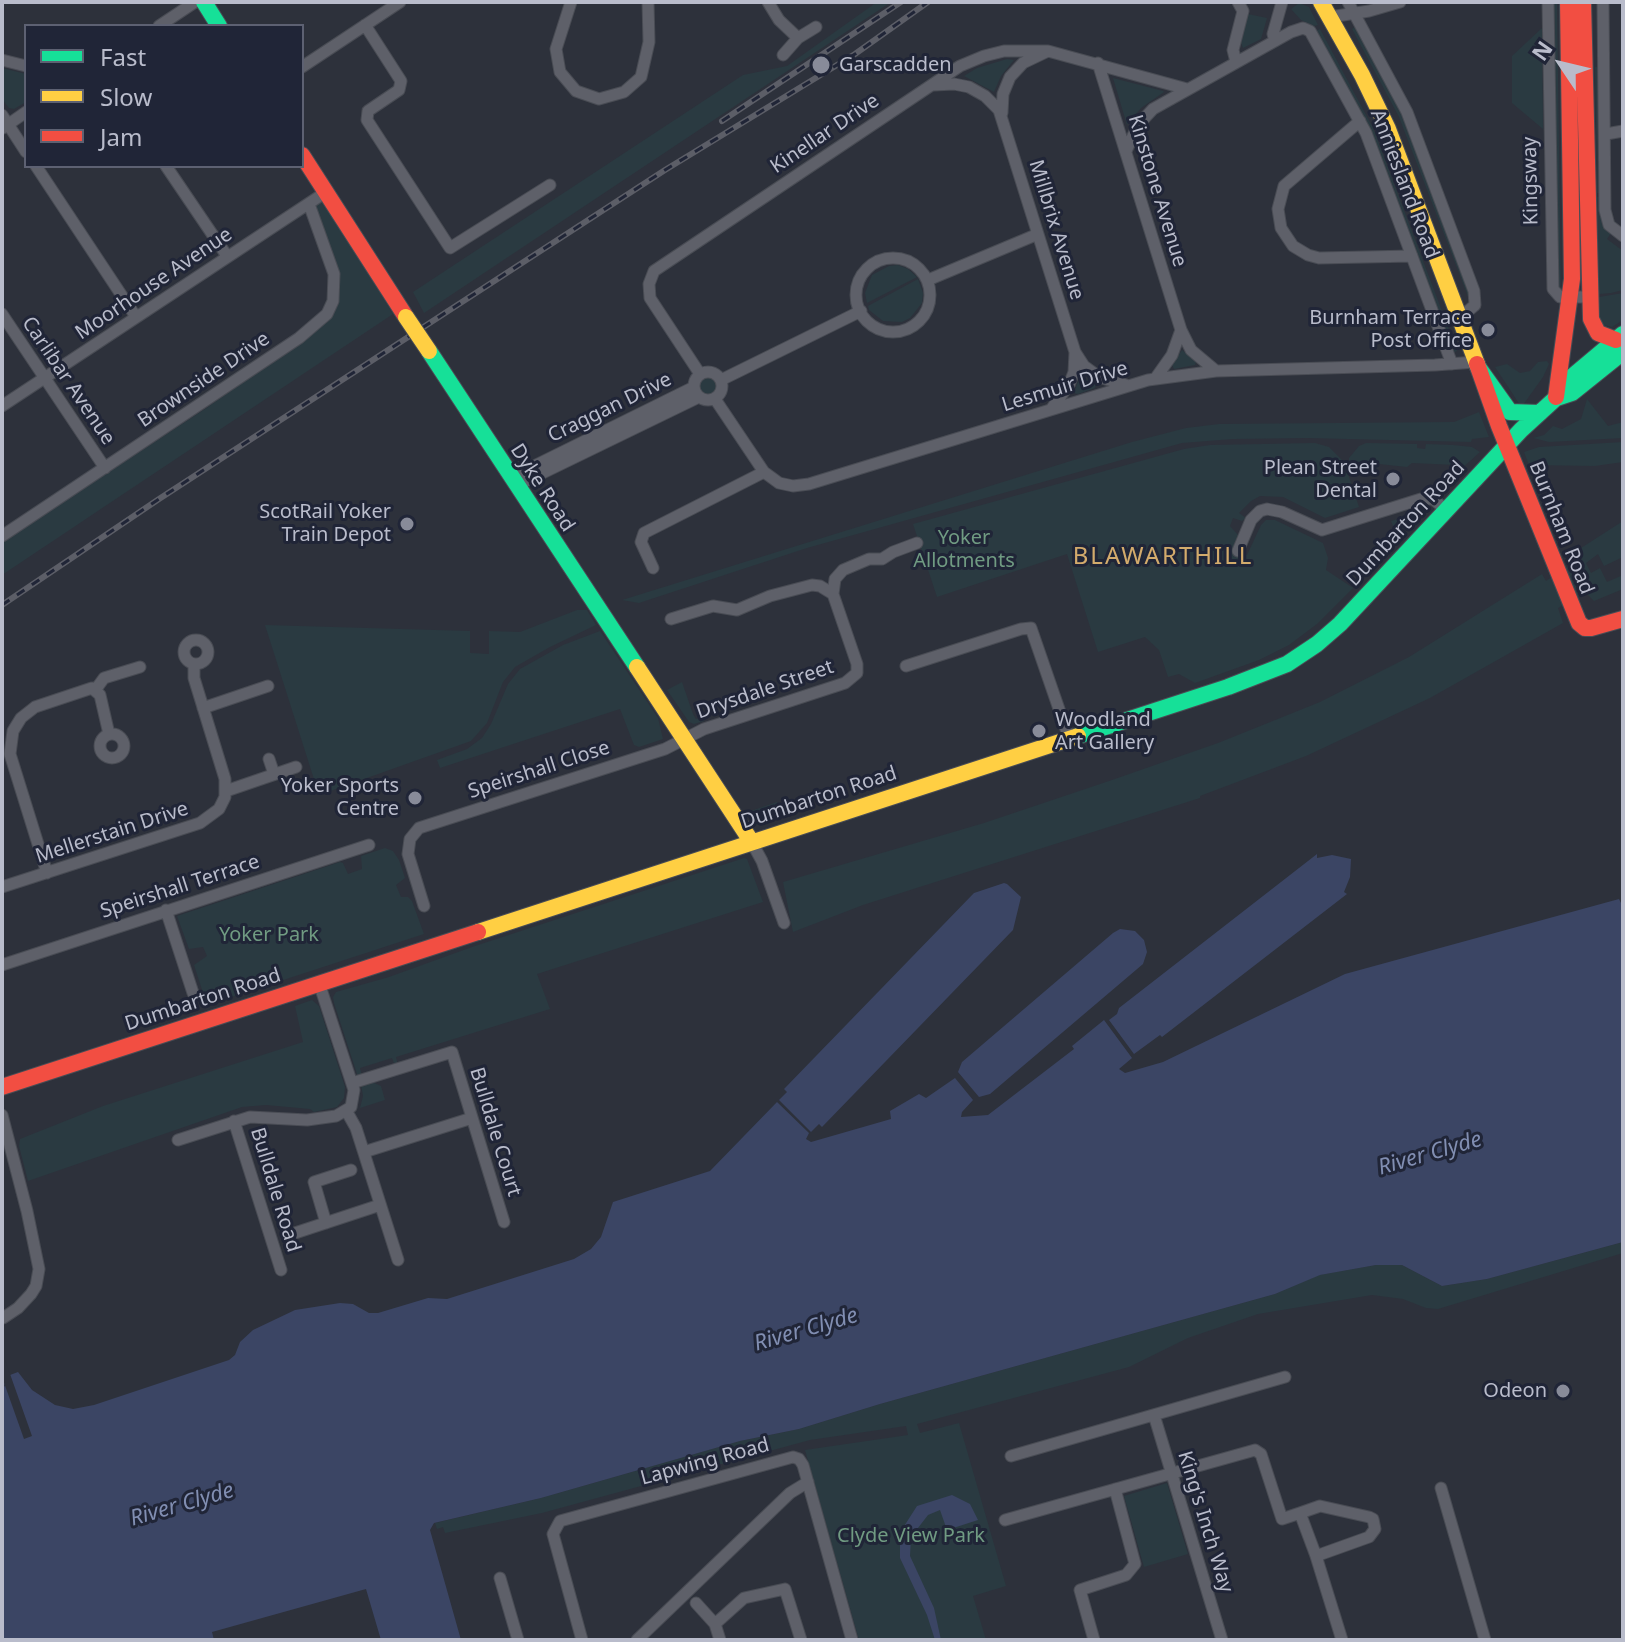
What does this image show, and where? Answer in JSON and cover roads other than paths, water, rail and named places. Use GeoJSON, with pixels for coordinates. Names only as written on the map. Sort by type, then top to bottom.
{"type":"FeatureCollection","features":[{"type":"Feature","properties":{"kind":"street"},"geometry":{"type":"LineString","coordinates":[[162,24],[195,2]]}},
{"type":"Feature","properties":{"kind":"street"},"geometry":{"type":"LineString","coordinates":[[204,2],[218,24]]}},
{"type":"Feature","properties":{"kind":"street"},"geometry":{"type":"LineString","coordinates":[[304,66],[400,2]]}},
{"type":"Feature","properties":{"kind":"street"},"geometry":{"type":"LineString","coordinates":[[571,2],[556,49],[560,72],[576,91],[599,99],[632,88],[641,77],[649,42],[648,2]]}},
{"type":"Feature","properties":{"kind":"street"},"geometry":{"type":"LineString","coordinates":[[768,2],[779,20],[798,38]]}},
{"type":"Feature","properties":{"kind":"street"},"geometry":{"type":"LineString","coordinates":[[1236,62],[1233,50],[1243,11],[1238,2]]}},
{"type":"Feature","properties":{"kind":"street"},"geometry":{"type":"LineString","coordinates":[[1126,151],[1135,128],[1146,115],[1275,41],[1273,34],[1282,2]]}},
{"type":"Feature","properties":{"kind":"street","name":"Anniesland Road"},"geometry":{"type":"LineString","coordinates":[[1321,2],[1388,129],[1461,317],[1506,445]]}},
{"type":"Feature","properties":{"kind":"street","name":"Anniesland Road"},"geometry":{"type":"LineString","coordinates":[[1348,2],[1407,112],[1474,291],[1475,305],[1461,317]]}},
{"type":"Feature","properties":{"kind":"street"},"geometry":{"type":"LineString","coordinates":[[1330,17],[1400,2]]}},
{"type":"Feature","properties":{"kind":"street","name":"Kingsway"},"geometry":{"type":"LineString","coordinates":[[1548,2],[1553,289],[1557,296],[1570,298]]}},
{"type":"Feature","properties":{"kind":"street","name":"Kingsway"},"geometry":{"type":"LineString","coordinates":[[1556,398],[1572,279],[1568,2]]}},
{"type":"Feature","properties":{"kind":"street"},"geometry":{"type":"LineString","coordinates":[[1583,2],[1591,324],[1602,336],[1621,342]]}},
{"type":"Feature","properties":{"kind":"street"},"geometry":{"type":"LineString","coordinates":[[1603,2],[1606,218],[1612,228],[1623,236]]}},
{"type":"Feature","properties":{"kind":"street"},"geometry":{"type":"LineString","coordinates":[[365,25],[401,81],[399,90],[368,111],[367,120],[450,248],[550,185]]}},
{"type":"Feature","properties":{"kind":"street"},"geometry":{"type":"LineString","coordinates":[[783,55],[798,38],[816,27]]}},
{"type":"Feature","properties":{"kind":"street","name":"Anniesland Road"},"geometry":{"type":"LineString","coordinates":[[1275,41],[1303,28],[1313,34],[1360,121],[1452,364]]}},
{"type":"Feature","properties":{"kind":"street","name":"Kinellar Drive"},"geometry":{"type":"LineString","coordinates":[[700,374],[650,298],[649,284],[654,271],[960,66],[984,56],[1013,50],[1048,51],[1187,89]]}},
{"type":"Feature","properties":{"kind":"street","name":"Millbrix Avenue"},"geometry":{"type":"LineString","coordinates":[[1048,51],[1023,63],[1010,77],[1002,98],[1003,118],[1075,352],[1084,366],[1099,377],[1127,385]]}},
{"type":"Feature","properties":{"kind":"street"},"geometry":{"type":"LineString","coordinates":[[2,60],[24,66]]}},
{"type":"Feature","properties":{"kind":"street","name":"Kinstone Avenue"},"geometry":{"type":"LineString","coordinates":[[1098,63],[1181,330],[1191,350],[1216,371]]}},
{"type":"Feature","properties":{"kind":"street","name":"Millbrix Avenue"},"geometry":{"type":"LineString","coordinates":[[931,85],[954,84],[975,89],[992,103],[1003,118]]}},
{"type":"Feature","properties":{"kind":"street"},"geometry":{"type":"LineString","coordinates":[[24,113],[4,122],[24,149]]}},
{"type":"Feature","properties":{"kind":"street"},"geometry":{"type":"LineString","coordinates":[[1360,121],[1284,186],[1278,209],[1281,228],[1293,246],[1313,257],[1412,256]]}},
{"type":"Feature","properties":{"kind":"street"},"geometry":{"type":"LineString","coordinates":[[1606,134],[1623,131]]}},
{"type":"Feature","properties":{"kind":"street","name":"Dyke Road"},"geometry":{"type":"LineString","coordinates":[[304,158],[751,841]]}},
{"type":"Feature","properties":{"kind":"street"},"geometry":{"type":"LineString","coordinates":[[37,168],[136,317]]}},
{"type":"Feature","properties":{"kind":"street"},"geometry":{"type":"LineString","coordinates":[[167,168],[227,256]]}},
{"type":"Feature","properties":{"kind":"street","name":"Moorhouse Avenue"},"geometry":{"type":"LineString","coordinates":[[2,406],[326,192]]}},
{"type":"Feature","properties":{"kind":"street","name":"Brownside Drive"},"geometry":{"type":"LineString","coordinates":[[2,536],[299,338],[327,314],[333,301],[334,274],[309,204]]}},
{"type":"Feature","properties":{"kind":"street"},"geometry":{"type":"LineString","coordinates":[[928,280],[1038,234]]}},
{"type":"Feature","properties":{"kind":"street"},"geometry":{"type":"LineString","coordinates":[[907,260],[916,265],[928,280],[930,301],[927,310],[921,319],[904,330],[884,330],[874,326],[861,311],[857,302],[858,282],[878,261],[907,260]]}},
{"type":"Feature","properties":{"kind":"street"},"geometry":{"type":"LineString","coordinates":[[1570,298],[1590,297]]}},
{"type":"Feature","properties":{"kind":"street"},"geometry":{"type":"LineString","coordinates":[[721,380],[861,311]]}},
{"type":"Feature","properties":{"kind":"street","name":"Carlibar Avenue"},"geometry":{"type":"LineString","coordinates":[[2,314],[105,468]]}},
{"type":"Feature","properties":{"kind":"street"},"geometry":{"type":"LineString","coordinates":[[1155,379],[1172,355],[1181,330]]}},
{"type":"Feature","properties":{"kind":"street","name":"Dumbarton Road"},"geometry":{"type":"LineString","coordinates":[[2,1087],[1228,687],[1287,664],[1340,624],[1506,445],[1556,398],[1572,393],[1621,342]]}},
{"type":"Feature","properties":{"kind":"street"},"geometry":{"type":"LineString","coordinates":[[1051,409],[1069,385],[1074,372],[1075,352]]}},
{"type":"Feature","properties":{"kind":"street"},"geometry":{"type":"LineString","coordinates":[[1477,364],[1510,412],[1540,413]]}},
{"type":"Feature","properties":{"kind":"street","name":"Lesmuir Drive"},"geometry":{"type":"LineString","coordinates":[[764,472],[779,483],[802,486],[1155,379],[1216,371],[1477,364]]}},
{"type":"Feature","properties":{"kind":"street"},"geometry":{"type":"LineString","coordinates":[[712,372],[721,380],[721,392],[715,399],[707,400],[696,392],[700,374],[712,372]]}},
{"type":"Feature","properties":{"kind":"street","name":"Craggan Drive"},"geometry":{"type":"LineString","coordinates":[[515,483],[524,482],[696,392]]}},
{"type":"Feature","properties":{"kind":"street"},"geometry":{"type":"LineString","coordinates":[[653,568],[641,542],[644,533],[764,472],[715,399]]}},
{"type":"Feature","properties":{"kind":"street","name":"Burnham Road"},"geometry":{"type":"LineString","coordinates":[[1506,445],[1580,624],[1591,628],[1623,619]]}},
{"type":"Feature","properties":{"kind":"street"},"geometry":{"type":"LineString","coordinates":[[1238,551],[1251,520],[1267,509],[1282,512],[1322,530],[1425,498],[1433,499],[1445,509]]}},
{"type":"Feature","properties":{"kind":"street"},"geometry":{"type":"LineString","coordinates":[[833,594],[835,579],[843,570],[869,559],[882,559],[917,543]]}},
{"type":"Feature","properties":{"kind":"street"},"geometry":{"type":"LineString","coordinates":[[671,619],[713,606],[737,610],[770,596],[812,585],[824,587],[833,594]]}},
{"type":"Feature","properties":{"kind":"street","name":"Drysdale Street"},"geometry":{"type":"LineString","coordinates":[[683,739],[852,679],[857,673],[857,664],[833,594]]}},
{"type":"Feature","properties":{"kind":"street"},"geometry":{"type":"LineString","coordinates":[[906,666],[1031,628],[1069,738]]}},
{"type":"Feature","properties":{"kind":"street"},"geometry":{"type":"LineString","coordinates":[[194,664],[194,678],[224,774],[226,791],[296,767]]}},
{"type":"Feature","properties":{"kind":"street"},"geometry":{"type":"LineString","coordinates":[[96,689],[104,678],[140,667]]}},
{"type":"Feature","properties":{"kind":"street"},"geometry":{"type":"LineString","coordinates":[[203,708],[268,686]]}},
{"type":"Feature","properties":{"kind":"street"},"geometry":{"type":"LineString","coordinates":[[96,689],[109,734]]}},
{"type":"Feature","properties":{"kind":"street"},"geometry":{"type":"LineString","coordinates":[[47,873],[11,758],[11,737],[21,718],[35,707],[96,689]]}},
{"type":"Feature","properties":{"kind":"street","name":"Speirshall Close"},"geometry":{"type":"LineString","coordinates":[[424,906],[408,854],[413,833],[426,824],[654,752],[683,739]]}},
{"type":"Feature","properties":{"kind":"street"},"geometry":{"type":"LineString","coordinates":[[269,759],[274,774]]}},
{"type":"Feature","properties":{"kind":"street","name":"Mellerstain Drive"},"geometry":{"type":"LineString","coordinates":[[2,887],[208,819],[219,809],[226,791]]}},
{"type":"Feature","properties":{"kind":"street"},"geometry":{"type":"LineString","coordinates":[[751,841],[762,861],[784,923]]}},
{"type":"Feature","properties":{"kind":"street","name":"Speirshall Terrace"},"geometry":{"type":"LineString","coordinates":[[2,965],[369,845]]}},
{"type":"Feature","properties":{"kind":"street"},"geometry":{"type":"LineString","coordinates":[[166,910],[193,993]]}},
{"type":"Feature","properties":{"kind":"street"},"geometry":{"type":"LineString","coordinates":[[178,1140],[258,1116],[307,1120],[347,1112],[355,1096],[319,983]]}},
{"type":"Feature","properties":{"kind":"street","name":"Bulldale Court"},"geometry":{"type":"LineString","coordinates":[[352,1083],[452,1052],[504,1222]]}},
{"type":"Feature","properties":{"kind":"street"},"geometry":{"type":"LineString","coordinates":[[347,1112],[356,1128],[398,1260]]}},
{"type":"Feature","properties":{"kind":"street"},"geometry":{"type":"LineString","coordinates":[[2,1115],[39,1269],[31,1294],[3,1318]]}},
{"type":"Feature","properties":{"kind":"street"},"geometry":{"type":"LineString","coordinates":[[364,1152],[472,1118]]}},
{"type":"Feature","properties":{"kind":"street","name":"Bulldale Road"},"geometry":{"type":"LineString","coordinates":[[234,1121],[281,1270]]}},
{"type":"Feature","properties":{"kind":"street"},"geometry":{"type":"LineString","coordinates":[[326,1223],[314,1182],[351,1170]]}},
{"type":"Feature","properties":{"kind":"street"},"geometry":{"type":"LineString","coordinates":[[295,1233],[380,1205]]}},
{"type":"Feature","properties":{"kind":"street"},"geometry":{"type":"LineString","coordinates":[[1011,1456],[1285,1377]]}},
{"type":"Feature","properties":{"kind":"street","name":"King's Inch Way"},"geometry":{"type":"LineString","coordinates":[[1154,1415],[1218,1639]]}},
{"type":"Feature","properties":{"kind":"street"},"geometry":{"type":"LineString","coordinates":[[1005,1520],[1255,1450],[1261,1454],[1282,1519],[1320,1506],[1369,1517],[1375,1524],[1374,1533],[1369,1537],[1316,1556]]}},
{"type":"Feature","properties":{"kind":"street","name":"Lapwing Road"},"geometry":{"type":"LineString","coordinates":[[582,1640],[553,1534],[560,1521],[793,1457],[801,1462],[808,1482]]}},
{"type":"Feature","properties":{"kind":"street"},"geometry":{"type":"LineString","coordinates":[[637,1640],[790,1493],[808,1482],[852,1640]]}},
{"type":"Feature","properties":{"kind":"street"},"geometry":{"type":"LineString","coordinates":[[1441,1488],[1485,1640]]}},
{"type":"Feature","properties":{"kind":"street"},"geometry":{"type":"LineString","coordinates":[[1094,1640],[1080,1590],[1126,1575],[1135,1564],[1115,1489]]}},
{"type":"Feature","properties":{"kind":"street"},"geometry":{"type":"LineString","coordinates":[[1300,1513],[1342,1640]]}},
{"type":"Feature","properties":{"kind":"street"},"geometry":{"type":"LineString","coordinates":[[500,1578],[518,1640]]}},
{"type":"Feature","properties":{"kind":"street"},"geometry":{"type":"LineString","coordinates":[[715,1624],[744,1598],[785,1589],[801,1640]]}},
{"type":"Feature","properties":{"kind":"street"},"geometry":{"type":"LineString","coordinates":[[696,1603],[715,1624],[720,1640]]}},
{"type":"Feature","properties":{"kind":"water"},"geometry":{"type":"Polygon","coordinates":[[[1317,854],[1317,858],[1332,855],[1351,859],[1350,877],[1344,892],[1347,894],[1162,1037],[1160,1035],[1134,1054],[1109,1020],[1119,1008],[1317,854]]]}},
{"type":"Feature","properties":{"kind":"water"},"geometry":{"type":"Polygon","coordinates":[[[1004,883],[1021,897],[1013,930],[822,1127],[819,1124],[811,1132],[779,1100],[787,1092],[784,1089],[974,893],[1004,883]]]}},
{"type":"Feature","properties":{"kind":"water","name":"River Clyde"},"geometry":{"type":"Polygon","coordinates":[[[1619,899],[1623,907],[1623,1242],[1487,1279],[1442,1286],[1402,1265],[1376,1265],[1320,1275],[1275,1294],[799,1429],[740,1441],[541,1498],[434,1523],[430,1530],[461,1640],[381,1640],[366,1589],[212,1632],[214,1640],[2,1640],[2,1388],[5,1386],[2,1358],[10,1375],[18,1372],[32,1390],[55,1405],[73,1409],[94,1405],[229,1360],[235,1355],[240,1342],[253,1330],[295,1310],[340,1303],[378,1313],[428,1298],[447,1299],[574,1259],[591,1249],[601,1237],[613,1202],[710,1171],[777,1102],[809,1133],[806,1139],[811,1142],[891,1119],[890,1111],[919,1094],[926,1098],[955,1078],[973,1100],[961,1117],[988,1115],[1074,1049],[1072,1046],[1104,1020],[1132,1058],[1119,1069],[1125,1073],[1163,1062],[1345,974],[1619,899]]]}},
{"type":"Feature","properties":{"kind":"water"},"geometry":{"type":"Polygon","coordinates":[[[1120,929],[1135,931],[1144,940],[1147,952],[1143,964],[990,1094],[979,1097],[958,1072],[962,1062],[1120,929]]]}},
{"type":"Feature","properties":{"kind":"water"},"geometry":{"type":"Polygon","coordinates":[[[952,1495],[970,1504],[978,1520],[947,1530],[940,1510],[928,1515],[911,1537],[910,1556],[934,1608],[941,1640],[935,1640],[927,1615],[900,1558],[900,1539],[901,1531],[917,1506],[952,1495]]]}},
{"type":"Feature","properties":{"kind":"railway"},"geometry":{"type":"LineString","coordinates":[[722,121],[901,2]]}},
{"type":"Feature","properties":{"kind":"railway"},"geometry":{"type":"LineString","coordinates":[[2,605],[159,499],[665,170],[855,54],[928,2]]}},
{"type":"Feature","properties":{"kind":"place","name":"Garscadden"},"geometry":{"type":"Point","coordinates":[821,65]}},
{"type":"Feature","properties":{"kind":"place","name":"Burnham Terrace Post Office"},"geometry":{"type":"Point","coordinates":[1488,330]}},
{"type":"Feature","properties":{"kind":"place","name":"Plean Street Dental"},"geometry":{"type":"Point","coordinates":[1393,479]}},
{"type":"Feature","properties":{"kind":"place","name":"ScotRail Yoker Train Depot"},"geometry":{"type":"Point","coordinates":[407,524]}},
{"type":"Feature","properties":{"kind":"place","name":"Woodland Art Gallery"},"geometry":{"type":"Point","coordinates":[1039,731]}},
{"type":"Feature","properties":{"kind":"place","name":"Yoker Sports Centre"},"geometry":{"type":"Point","coordinates":[415,798]}},
{"type":"Feature","properties":{"kind":"place","name":"Odeon"},"geometry":{"type":"Point","coordinates":[1563,1391]}},
{"type":"Feature","properties":{"kind":"district","name":"BLAWARTHILL"},"geometry":{"type":"Point","coordinates":[1163,557]}},
{"type":"Feature","properties":{"kind":"park label","name":"Yoker Allotments"},"geometry":{"type":"Point","coordinates":[964,550]}},
{"type":"Feature","properties":{"kind":"park label","name":"Yoker Park"},"geometry":{"type":"Point","coordinates":[269,935]}},
{"type":"Feature","properties":{"kind":"park label","name":"Clyde View Park"},"geometry":{"type":"Point","coordinates":[911,1536]}}]}
